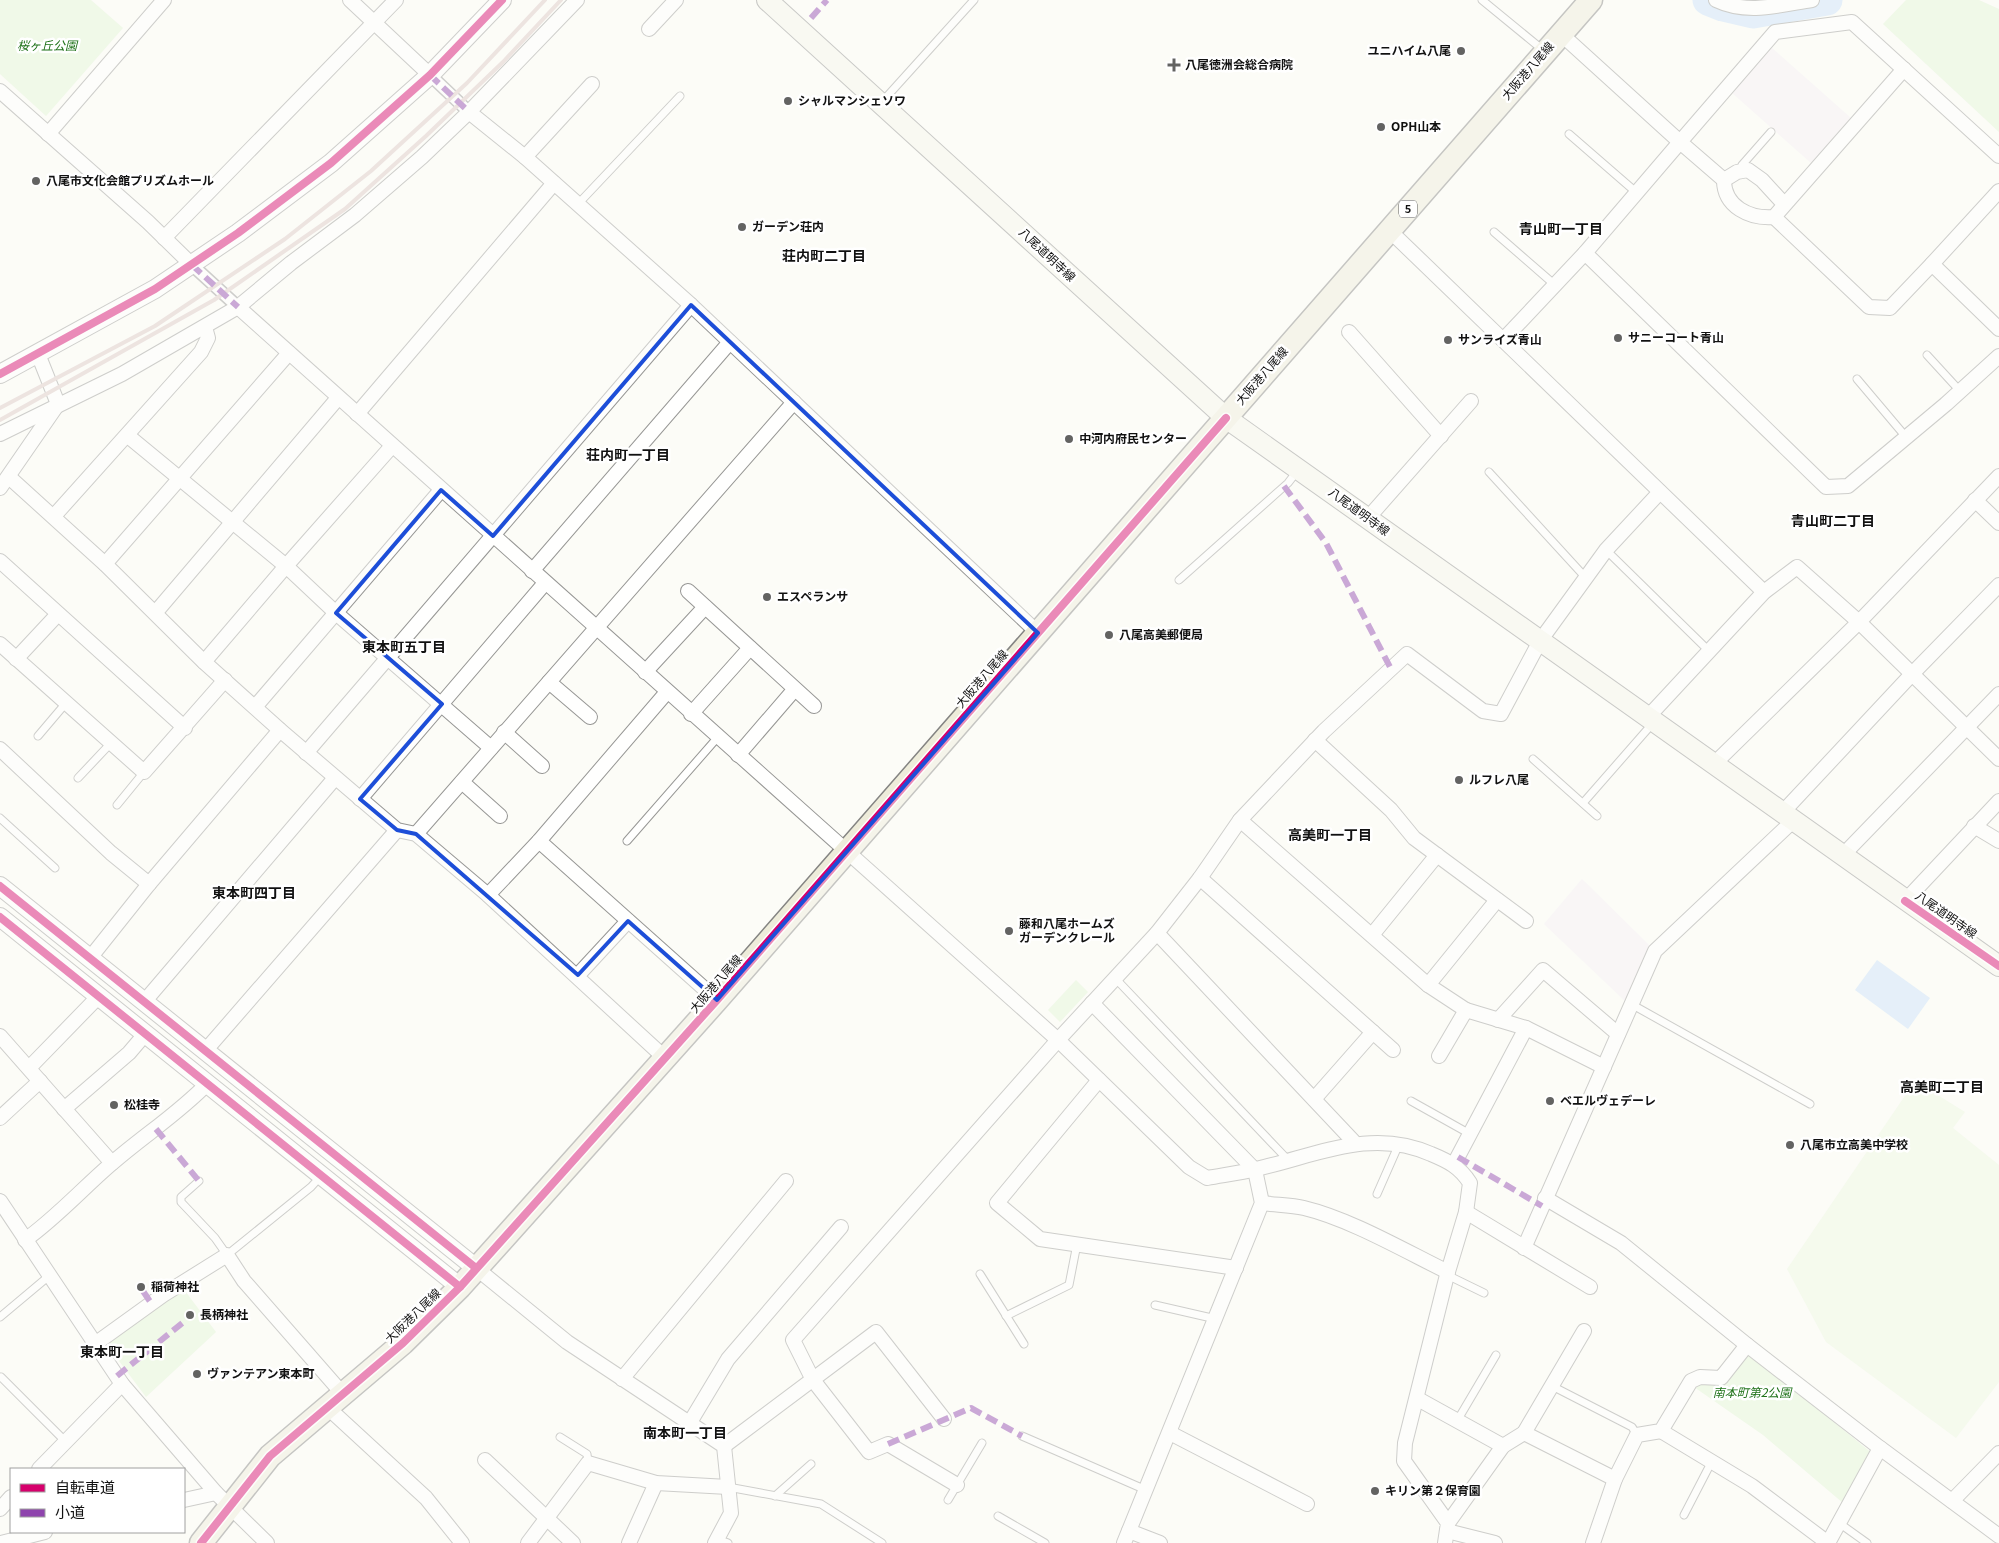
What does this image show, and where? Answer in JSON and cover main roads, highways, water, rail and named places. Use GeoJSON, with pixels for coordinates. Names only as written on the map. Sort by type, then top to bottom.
{"type":"FeatureCollection","features":[{"type":"Feature","properties":{"kind":"main road","name":"八尾道明寺線"},"geometry":{"type":"LineString","coordinates":[[767,0],[1226,418],[1650,720],[1844,854],[1905,901],[1999,966]]}},
{"type":"Feature","properties":{"kind":"main road","name":"大阪港八尾線"},"geometry":{"type":"LineString","coordinates":[[201,1543],[222,1499],[334,1400],[403,1344],[460,1287],[717,1000],[1591,0]]}},
{"type":"Feature","properties":{"kind":"water"},"geometry":{"type":"Polygon","coordinates":[[[1877,960],[1930,998],[1908,1029],[1855,990],[1877,960]]]}},
{"type":"Feature","properties":{"kind":"waterway"},"geometry":{"type":"LineString","coordinates":[[1708,0],[1723,6],[1753,13],[1827,0]]}},
{"type":"Feature","properties":{"kind":"railway"},"geometry":{"type":"LineString","coordinates":[[0,408],[155,326],[285,239],[371,171],[467,83],[545,0]]}},
{"type":"Feature","properties":{"kind":"railway"},"geometry":{"type":"LineString","coordinates":[[0,420],[214,300],[345,209],[426,136],[503,62],[561,0]]}},
{"type":"Feature","properties":{"kind":"place","name":"ユニハイム八尾"},"geometry":{"type":"Point","coordinates":[1461,51]}},
{"type":"Feature","properties":{"kind":"place","name":"八尾徳洲会総合病院"},"geometry":{"type":"Point","coordinates":[1174,65]}},
{"type":"Feature","properties":{"kind":"place","name":"シャルマンシェソワ"},"geometry":{"type":"Point","coordinates":[788,101]}},
{"type":"Feature","properties":{"kind":"place","name":"OPH山本"},"geometry":{"type":"Point","coordinates":[1381,127]}},
{"type":"Feature","properties":{"kind":"place","name":"八尾市文化会館プリズムホール"},"geometry":{"type":"Point","coordinates":[36,181]}},
{"type":"Feature","properties":{"kind":"place","name":"ガーデン荘内"},"geometry":{"type":"Point","coordinates":[742,227]}},
{"type":"Feature","properties":{"kind":"place","name":"サニーコート青山"},"geometry":{"type":"Point","coordinates":[1618,338]}},
{"type":"Feature","properties":{"kind":"place","name":"サンライズ青山"},"geometry":{"type":"Point","coordinates":[1448,340]}},
{"type":"Feature","properties":{"kind":"place","name":"中河内府民センター"},"geometry":{"type":"Point","coordinates":[1069,439]}},
{"type":"Feature","properties":{"kind":"place","name":"エスペランサ"},"geometry":{"type":"Point","coordinates":[767,597]}},
{"type":"Feature","properties":{"kind":"place","name":"八尾高美郵便局"},"geometry":{"type":"Point","coordinates":[1109,635]}},
{"type":"Feature","properties":{"kind":"place","name":"ルフレ八尾"},"geometry":{"type":"Point","coordinates":[1459,780]}},
{"type":"Feature","properties":{"kind":"place","name":"藤和八尾ホームズ ガーデンクレール"},"geometry":{"type":"Point","coordinates":[1009,931]}},
{"type":"Feature","properties":{"kind":"place","name":"ベエルヴェデーレ"},"geometry":{"type":"Point","coordinates":[1550,1101]}},
{"type":"Feature","properties":{"kind":"place","name":"松桂寺"},"geometry":{"type":"Point","coordinates":[114,1105]}},
{"type":"Feature","properties":{"kind":"place","name":"八尾市立高美中学校"},"geometry":{"type":"Point","coordinates":[1790,1145]}},
{"type":"Feature","properties":{"kind":"place","name":"稲荷神社"},"geometry":{"type":"Point","coordinates":[141,1287]}},
{"type":"Feature","properties":{"kind":"place","name":"長柄神社"},"geometry":{"type":"Point","coordinates":[190,1315]}},
{"type":"Feature","properties":{"kind":"place","name":"ヴァンテアン東本町"},"geometry":{"type":"Point","coordinates":[197,1374]}},
{"type":"Feature","properties":{"kind":"place","name":"キリン第２保育園"},"geometry":{"type":"Point","coordinates":[1375,1491]}},
{"type":"Feature","properties":{"kind":"district","name":"青山町一丁目"},"geometry":{"type":"Point","coordinates":[1561,229]}},
{"type":"Feature","properties":{"kind":"district","name":"荘内町二丁目"},"geometry":{"type":"Point","coordinates":[824,256]}},
{"type":"Feature","properties":{"kind":"district","name":"荘内町一丁目"},"geometry":{"type":"Point","coordinates":[628,455]}},
{"type":"Feature","properties":{"kind":"district","name":"青山町二丁目"},"geometry":{"type":"Point","coordinates":[1833,521]}},
{"type":"Feature","properties":{"kind":"district","name":"東本町五丁目"},"geometry":{"type":"Point","coordinates":[404,647]}},
{"type":"Feature","properties":{"kind":"district","name":"高美町一丁目"},"geometry":{"type":"Point","coordinates":[1330,835]}},
{"type":"Feature","properties":{"kind":"district","name":"東本町四丁目"},"geometry":{"type":"Point","coordinates":[254,893]}},
{"type":"Feature","properties":{"kind":"district","name":"高美町二丁目"},"geometry":{"type":"Point","coordinates":[1942,1087]}},
{"type":"Feature","properties":{"kind":"district","name":"東本町一丁目"},"geometry":{"type":"Point","coordinates":[122,1352]}},
{"type":"Feature","properties":{"kind":"district","name":"南本町一丁目"},"geometry":{"type":"Point","coordinates":[685,1433]}},
{"type":"Feature","properties":{"kind":"park label","name":"桜ヶ丘公園"},"geometry":{"type":"Point","coordinates":[47,46]}},
{"type":"Feature","properties":{"kind":"park label","name":"南本町第2公園"},"geometry":{"type":"Point","coordinates":[1752,1393]}}]}
